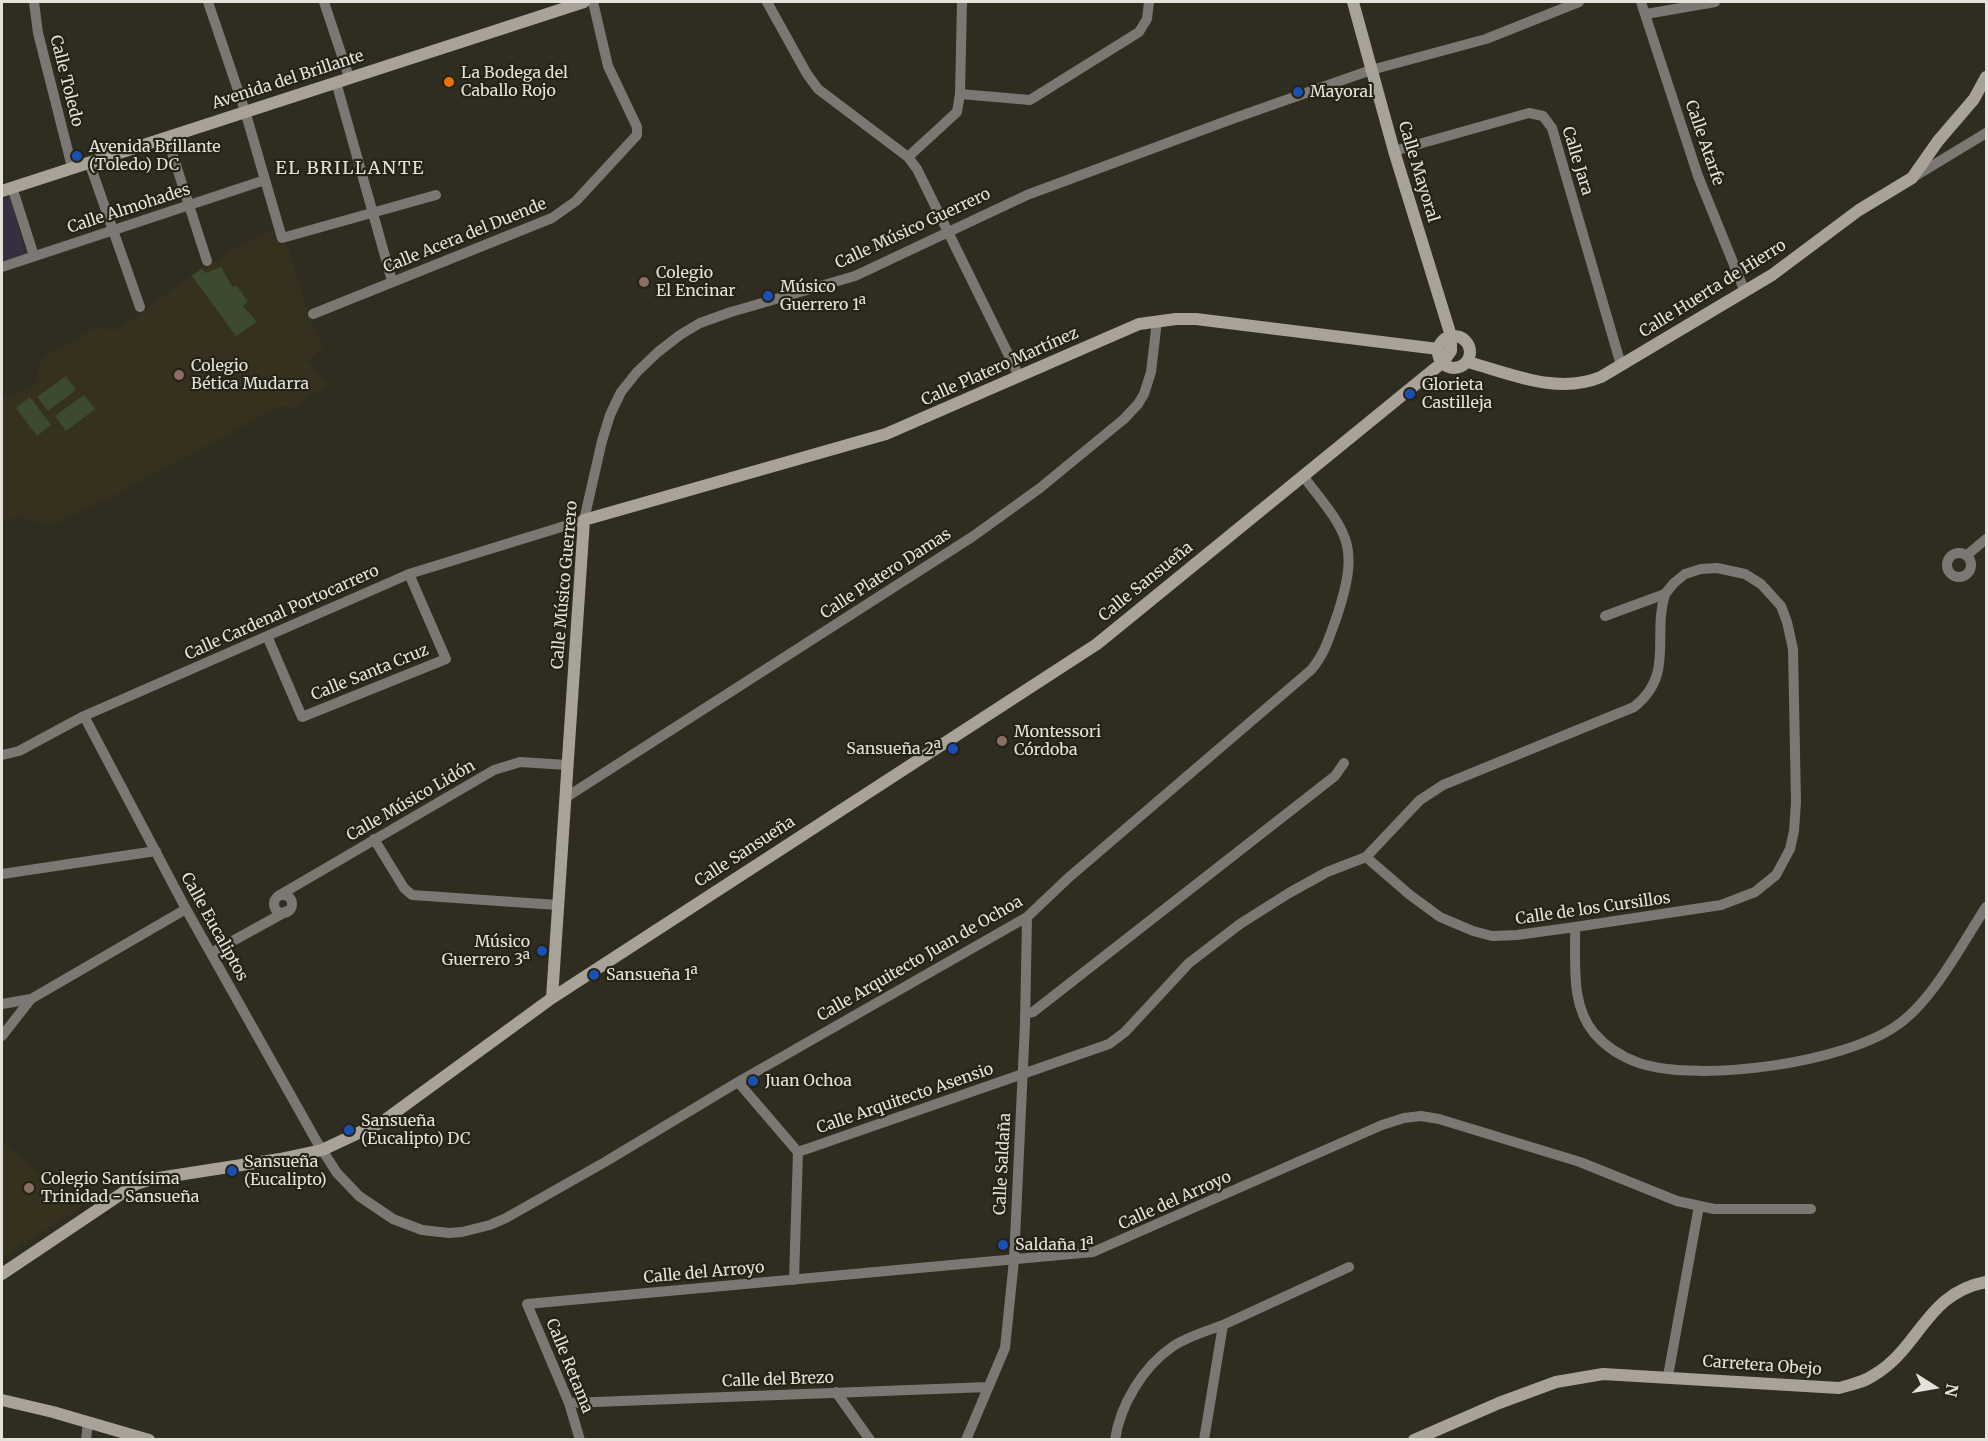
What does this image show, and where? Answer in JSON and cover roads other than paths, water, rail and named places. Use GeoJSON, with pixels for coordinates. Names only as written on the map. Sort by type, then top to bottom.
{"type":"FeatureCollection","features":[{"type":"Feature","properties":{"kind":"street","name":"Calle Toledo"},"geometry":{"type":"LineString","coordinates":[[34,2],[38,33],[72,167]]}},
{"type":"Feature","properties":{"kind":"street"},"geometry":{"type":"LineString","coordinates":[[208,2],[245,111],[282,238],[436,195]]}},
{"type":"Feature","properties":{"kind":"street"},"geometry":{"type":"LineString","coordinates":[[324,2],[349,77]]}},
{"type":"Feature","properties":{"kind":"street","name":"Avenida del Brillante"},"geometry":{"type":"LineString","coordinates":[[7,189],[584,2]]}},
{"type":"Feature","properties":{"kind":"street","name":"Calle Acera del Duende"},"geometry":{"type":"LineString","coordinates":[[313,314],[552,218],[565,210],[637,135],[638,127],[608,66],[593,2]]}},
{"type":"Feature","properties":{"kind":"street"},"geometry":{"type":"LineString","coordinates":[[767,2],[807,74],[818,88],[908,157],[1019,376]]}},
{"type":"Feature","properties":{"kind":"street"},"geometry":{"type":"LineString","coordinates":[[908,157],[957,112],[960,94],[962,2]]}},
{"type":"Feature","properties":{"kind":"street"},"geometry":{"type":"LineString","coordinates":[[960,94],[1030,99],[1139,32],[1147,19],[1149,2]]}},
{"type":"Feature","properties":{"kind":"street","name":"Calle Mayoral"},"geometry":{"type":"LineString","coordinates":[[1353,2],[1394,151],[1451,336],[1445,350]]}},
{"type":"Feature","properties":{"kind":"street"},"geometry":{"type":"LineString","coordinates":[[1371,70],[1486,39],[1579,2]]}},
{"type":"Feature","properties":{"kind":"street","name":"Calle Atarfe"},"geometry":{"type":"LineString","coordinates":[[1641,2],[1698,176],[1745,292]]}},
{"type":"Feature","properties":{"kind":"street"},"geometry":{"type":"LineString","coordinates":[[1646,14],[1715,2]]}},
{"type":"Feature","properties":{"kind":"street","name":"Calle Músico Guerrero"},"geometry":{"type":"LineString","coordinates":[[552,998],[584,520],[610,415],[621,392],[637,372],[658,352],[700,323],[855,276],[1027,195],[1371,70]]}},
{"type":"Feature","properties":{"kind":"street"},"geometry":{"type":"LineString","coordinates":[[1912,178],[1938,141],[1974,99],[1986,77]]}},
{"type":"Feature","properties":{"kind":"street"},"geometry":{"type":"LineString","coordinates":[[336,81],[392,281]]}},
{"type":"Feature","properties":{"kind":"street","name":"Calle Jara"},"geometry":{"type":"LineString","coordinates":[[1394,151],[1530,113],[1543,116],[1552,128],[1621,365]]}},
{"type":"Feature","properties":{"kind":"street","name":"Calle Huerta de Hierro"},"geometry":{"type":"LineString","coordinates":[[1468,362],[1543,382],[1570,386],[1586,383],[1745,292],[1772,275],[1859,210],[1986,133]]}},
{"type":"Feature","properties":{"kind":"street"},"geometry":{"type":"LineString","coordinates":[[167,136],[207,261]]}},
{"type":"Feature","properties":{"kind":"street"},"geometry":{"type":"LineString","coordinates":[[1938,141],[1941,152],[1947,156]]}},
{"type":"Feature","properties":{"kind":"street"},"geometry":{"type":"LineString","coordinates":[[88,162],[140,307]]}},
{"type":"Feature","properties":{"kind":"street","name":"Calle Almohades"},"geometry":{"type":"LineString","coordinates":[[2,267],[265,180]]}},
{"type":"Feature","properties":{"kind":"street"},"geometry":{"type":"LineString","coordinates":[[7,189],[34,256]]}},
{"type":"Feature","properties":{"kind":"street","name":"Calle Platero Martínez"},"geometry":{"type":"LineString","coordinates":[[584,520],[886,434],[1125,329],[1157,321],[1196,319],[1445,350]]}},
{"type":"Feature","properties":{"kind":"street","name":"Calle Platero Damas"},"geometry":{"type":"LineString","coordinates":[[565,798],[972,537],[1040,488],[1125,419],[1138,404],[1151,372],[1157,321]]}},
{"type":"Feature","properties":{"kind":"street"},"geometry":{"type":"LineString","coordinates":[[1443,362],[1456,367],[1468,362],[1470,355],[1467,343],[1451,336]]}},
{"type":"Feature","properties":{"kind":"street","name":"Calle Sansueña"},"geometry":{"type":"LineString","coordinates":[[2,1274],[136,1184],[152,1179],[280,1159],[322,1150],[382,1122],[552,998],[1097,644],[1443,362],[1445,350]]}},
{"type":"Feature","properties":{"kind":"street","name":"Calle Arquitecto Juan de Ochoa"},"geometry":{"type":"LineString","coordinates":[[322,1150],[347,1185],[359,1196],[393,1218],[422,1230],[449,1233],[490,1225],[606,1162],[738,1082],[1027,917],[1067,879],[1317,663],[1329,640],[1347,585],[1349,553],[1338,522],[1303,476]]}},
{"type":"Feature","properties":{"kind":"street","name":"Calle Cardenal Portocarrero"},"geometry":{"type":"LineString","coordinates":[[2,755],[20,751],[84,716],[409,574],[584,520]]}},
{"type":"Feature","properties":{"kind":"street"},"geometry":{"type":"LineString","coordinates":[[1967,555],[1986,539]]}},
{"type":"Feature","properties":{"kind":"street","name":"Calle de los Cursillos"},"geometry":{"type":"LineString","coordinates":[[1366,857],[1410,895],[1440,917],[1473,931],[1492,936],[1575,927],[1721,905],[1742,899],[1761,888],[1776,875],[1791,849],[1796,802],[1793,649],[1781,606],[1761,584],[1745,574],[1717,568],[1701,569],[1685,574],[1665,594],[1605,616]]}},
{"type":"Feature","properties":{"kind":"street","name":"Calle Santa Cruz"},"geometry":{"type":"LineString","coordinates":[[267,636],[302,717],[446,659],[409,574]]}},
{"type":"Feature","properties":{"kind":"street"},"geometry":{"type":"LineString","coordinates":[[1022,1075],[1109,1044],[1125,1032],[1189,963],[1240,924],[1289,893],[1327,872],[1366,857],[1420,800],[1443,785],[1634,707],[1646,697],[1655,683],[1659,668],[1660,609],[1665,594]]}},
{"type":"Feature","properties":{"kind":"street","name":"Calle Eucaliptos"},"geometry":{"type":"LineString","coordinates":[[84,716],[186,909],[322,1150]]}},
{"type":"Feature","properties":{"kind":"street","name":"Calle Músico Lidón"},"geometry":{"type":"LineString","coordinates":[[211,953],[287,911],[291,907],[291,899],[284,895],[278,896],[494,770],[520,762],[567,765]]}},
{"type":"Feature","properties":{"kind":"street"},"geometry":{"type":"LineString","coordinates":[[1025,1014],[1038,1009],[1335,776],[1344,763]]}},
{"type":"Feature","properties":{"kind":"street"},"geometry":{"type":"LineString","coordinates":[[374,839],[404,888],[412,895],[557,905]]}},
{"type":"Feature","properties":{"kind":"street"},"geometry":{"type":"LineString","coordinates":[[2,874],[156,851]]}},
{"type":"Feature","properties":{"kind":"street"},"geometry":{"type":"LineString","coordinates":[[1575,927],[1579,1004],[1586,1021],[1605,1044],[1622,1056],[1641,1064],[1680,1069],[1726,1070],[1770,1067],[1808,1059],[1862,1042],[1894,1028],[1907,1018],[1931,990],[1986,907]]}},
{"type":"Feature","properties":{"kind":"street"},"geometry":{"type":"LineString","coordinates":[[2,1036],[32,999],[186,909]]}},
{"type":"Feature","properties":{"kind":"street","name":"Calle Saldaña"},"geometry":{"type":"LineString","coordinates":[[966,1440],[1005,1348],[1014,1260],[1027,917]]}},
{"type":"Feature","properties":{"kind":"street"},"geometry":{"type":"LineString","coordinates":[[2,1004],[32,999]]}},
{"type":"Feature","properties":{"kind":"street","name":"Calle Arquitecto Asensio"},"geometry":{"type":"LineString","coordinates":[[798,1152],[1022,1075]]}},
{"type":"Feature","properties":{"kind":"street"},"geometry":{"type":"LineString","coordinates":[[738,1082],[798,1152],[794,1280]]}},
{"type":"Feature","properties":{"kind":"street","name":"Calle del Arroyo"},"geometry":{"type":"LineString","coordinates":[[527,1304],[1080,1254],[1104,1249],[1382,1125],[1404,1118],[1421,1116],[1481,1131],[1580,1162],[1662,1196],[1700,1206],[1714,1209],[1811,1209]]}},
{"type":"Feature","properties":{"kind":"street"},"geometry":{"type":"LineString","coordinates":[[1668,1376],[1700,1206]]}},
{"type":"Feature","properties":{"kind":"street"},"geometry":{"type":"LineString","coordinates":[[1115,1440],[1123,1411],[1133,1391],[1158,1358],[1174,1345],[1349,1267]]}},
{"type":"Feature","properties":{"kind":"street","name":"Carretera Obejo"},"geometry":{"type":"LineString","coordinates":[[1414,1440],[1498,1403],[1556,1382],[1603,1374],[1668,1376],[1839,1388],[1875,1375],[1904,1347],[1945,1300],[1960,1290],[1986,1282]]}},
{"type":"Feature","properties":{"kind":"street","name":"Calle Retama"},"geometry":{"type":"LineString","coordinates":[[527,1304],[569,1403],[580,1440]]}},
{"type":"Feature","properties":{"kind":"street"},"geometry":{"type":"LineString","coordinates":[[1204,1440],[1223,1325]]}},
{"type":"Feature","properties":{"kind":"street","name":"Calle del Brezo"},"geometry":{"type":"LineString","coordinates":[[569,1403],[988,1387]]}},
{"type":"Feature","properties":{"kind":"street"},"geometry":{"type":"LineString","coordinates":[[836,1392],[870,1440]]}},
{"type":"Feature","properties":{"kind":"street"},"geometry":{"type":"LineString","coordinates":[[2,1400],[149,1440]]}},
{"type":"Feature","properties":{"kind":"street"},"geometry":{"type":"LineString","coordinates":[[86,1440],[88,1422]]}},
{"type":"Feature","properties":{"kind":"place","name":"La Bodega del Caballo Rojo"},"geometry":{"type":"Point","coordinates":[449,82]}},
{"type":"Feature","properties":{"kind":"place","name":"Mayoral"},"geometry":{"type":"Point","coordinates":[1298,92]}},
{"type":"Feature","properties":{"kind":"place","name":"Avenida Brillante (Toledo) DC"},"geometry":{"type":"Point","coordinates":[77,156]}},
{"type":"Feature","properties":{"kind":"place","name":"Colegio El Encinar"},"geometry":{"type":"Point","coordinates":[644,282]}},
{"type":"Feature","properties":{"kind":"place","name":"Músico Guerrero 1ª"},"geometry":{"type":"Point","coordinates":[768,296]}},
{"type":"Feature","properties":{"kind":"place","name":"Colegio Bética Mudarra"},"geometry":{"type":"Point","coordinates":[179,375]}},
{"type":"Feature","properties":{"kind":"place","name":"Glorieta Castilleja"},"geometry":{"type":"Point","coordinates":[1410,394]}},
{"type":"Feature","properties":{"kind":"place","name":"Montessori Córdoba"},"geometry":{"type":"Point","coordinates":[1002,741]}},
{"type":"Feature","properties":{"kind":"place","name":"Sansueña 2ª"},"geometry":{"type":"Point","coordinates":[953,749]}},
{"type":"Feature","properties":{"kind":"place","name":"Músico Guerrero 3ª"},"geometry":{"type":"Point","coordinates":[542,951]}},
{"type":"Feature","properties":{"kind":"place","name":"Sansueña 1ª"},"geometry":{"type":"Point","coordinates":[594,975]}},
{"type":"Feature","properties":{"kind":"place","name":"Juan Ochoa"},"geometry":{"type":"Point","coordinates":[753,1081]}},
{"type":"Feature","properties":{"kind":"place","name":"Sansueña (Eucalipto) DC"},"geometry":{"type":"Point","coordinates":[349,1130]}},
{"type":"Feature","properties":{"kind":"place","name":"Sansueña (Eucalipto)"},"geometry":{"type":"Point","coordinates":[232,1171]}},
{"type":"Feature","properties":{"kind":"place","name":"Colegio Santísima Trinidad - Sansueña"},"geometry":{"type":"Point","coordinates":[29,1188]}},
{"type":"Feature","properties":{"kind":"place","name":"Saldaña 1ª"},"geometry":{"type":"Point","coordinates":[1003,1245]}},
{"type":"Feature","properties":{"kind":"district","name":"EL BRILLANTE"},"geometry":{"type":"Point","coordinates":[350,169]}}]}
